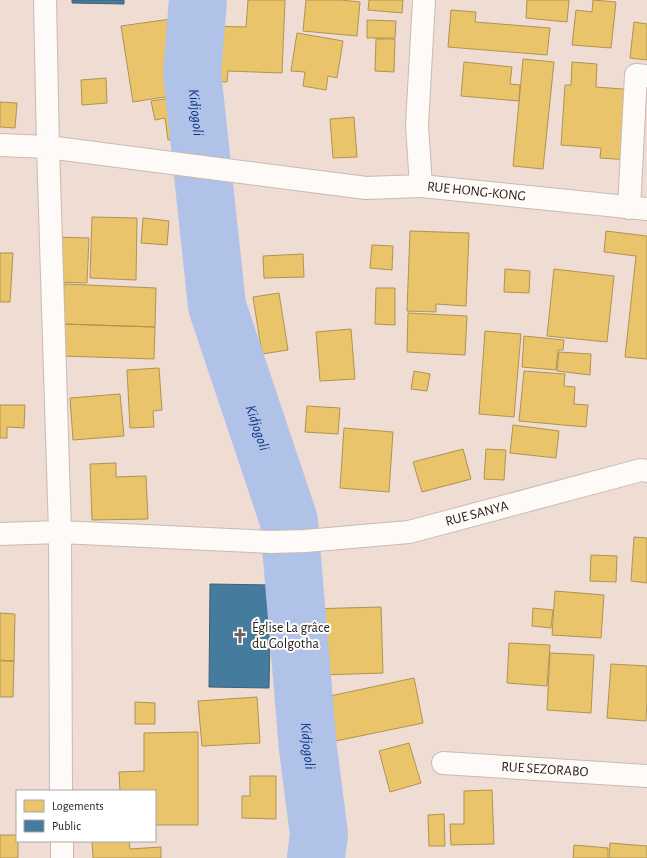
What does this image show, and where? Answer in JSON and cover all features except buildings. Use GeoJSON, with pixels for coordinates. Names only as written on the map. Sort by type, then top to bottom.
{"type":"FeatureCollection","features":[{"type":"Feature","properties":{"kind":"street"},"geometry":{"type":"LineString","coordinates":[[45,0],[60,532],[61,790]]}},
{"type":"Feature","properties":{"kind":"street","name":"RUE HONG-KONG"},"geometry":{"type":"LineString","coordinates":[[424,0],[417,125],[421,186],[638,208]]}},
{"type":"Feature","properties":{"kind":"street"},"geometry":{"type":"LineString","coordinates":[[638,208],[636,75],[647,76]]}},
{"type":"Feature","properties":{"kind":"street"},"geometry":{"type":"LineString","coordinates":[[0,146],[48,146],[366,188],[421,186]]}},
{"type":"Feature","properties":{"kind":"street","name":"RUE SANYA"},"geometry":{"type":"LineString","coordinates":[[0,534],[60,532],[271,542],[305,541],[409,532],[641,470],[647,471]]}},
{"type":"Feature","properties":{"kind":"street","name":"RUE SEZORABO"},"geometry":{"type":"LineString","coordinates":[[443,763],[647,776]]}},
{"type":"Feature","properties":{"kind":"street"},"geometry":{"type":"LineString","coordinates":[[62,842],[62,858]]}},
{"type":"Feature","properties":{"kind":"waterway","name":"Kidjogoli"},"geometry":{"type":"LineString","coordinates":[[198,0],[192,72],[217,306],[289,521],[308,749],[319,834],[316,858]]}},
{"type":"Feature","properties":{"kind":"place","name":"Église La grâce du Golgotha"},"geometry":{"type":"Point","coordinates":[240,636]}}]}
